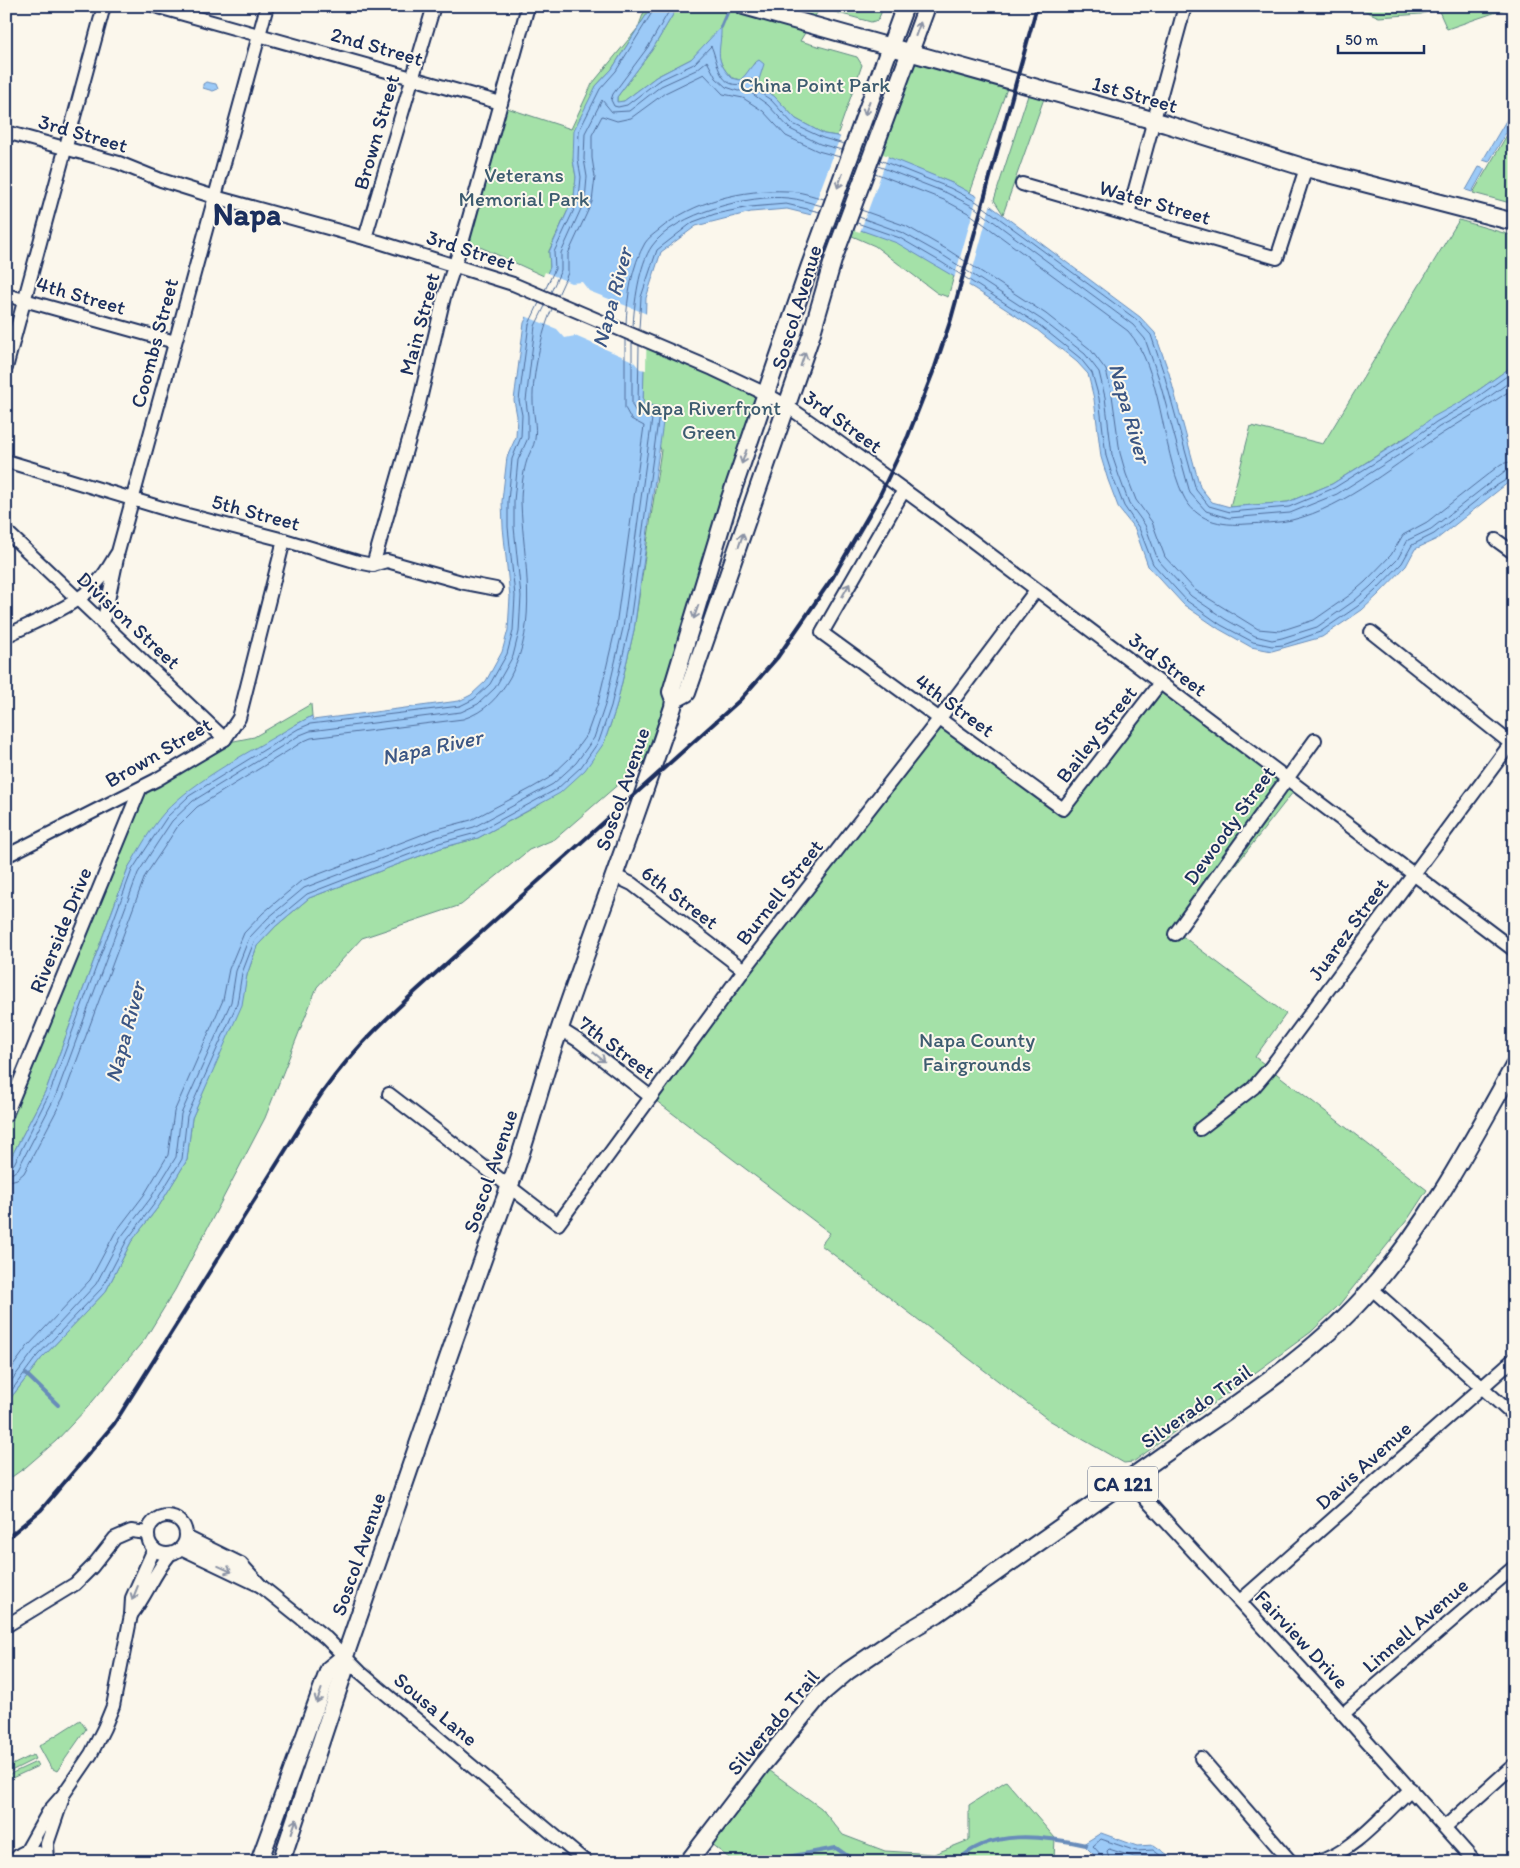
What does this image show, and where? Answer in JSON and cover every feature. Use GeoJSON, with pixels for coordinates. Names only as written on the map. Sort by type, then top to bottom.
{"type":"FeatureCollection","features":[{"type":"Feature","properties":{"kind":"main road","name":"1st Street"},"geometry":{"type":"LineString","coordinates":[[744,6],[1153,121],[1306,168],[1514,222]]}},
{"type":"Feature","properties":{"kind":"main road","name":"Soscol Avenue"},"geometry":{"type":"LineString","coordinates":[[281,1862],[346,1666],[345,1656],[487,1244],[510,1185],[560,1029],[615,876],[674,700],[671,692],[725,513],[824,225],[905,6]]}},
{"type":"Feature","properties":{"kind":"main road","name":"Soscol Avenue"},"geometry":{"type":"LineString","coordinates":[[674,700],[687,693],[787,406],[843,232],[927,6]]}},
{"type":"Feature","properties":{"kind":"main road","name":"Silverado Trail"},"geometry":{"type":"LineString","coordinates":[[688,1862],[785,1736],[834,1682],[898,1637],[938,1614],[1253,1392],[1319,1342],[1372,1289],[1420,1226],[1440,1196],[1514,1066]]}},
{"type":"Feature","properties":{"kind":"main road","name":"Soscol Avenue"},"geometry":{"type":"LineString","coordinates":[[260,1862],[329,1669],[345,1656]]}},
{"type":"Feature","properties":{"kind":"street"},"geometry":{"type":"LineString","coordinates":[[6,368],[26,300],[65,147],[104,6]]}},
{"type":"Feature","properties":{"kind":"street","name":"2nd Street"},"geometry":{"type":"LineString","coordinates":[[155,6],[413,76],[501,103]]}},
{"type":"Feature","properties":{"kind":"street","name":"Coombs Street"},"geometry":{"type":"LineString","coordinates":[[6,636],[76,599],[101,579],[118,552],[267,6]]}},
{"type":"Feature","properties":{"kind":"street","name":"Main Street"},"geometry":{"type":"LineString","coordinates":[[373,565],[418,408],[444,297],[455,265],[528,6]]}},
{"type":"Feature","properties":{"kind":"street"},"geometry":{"type":"LineString","coordinates":[[1128,215],[1185,6]]}},
{"type":"Feature","properties":{"kind":"street","name":"Brown Street"},"geometry":{"type":"LineString","coordinates":[[365,238],[433,9]]}},
{"type":"Feature","properties":{"kind":"street","name":"3rd Street"},"geometry":{"type":"LineString","coordinates":[[6,132],[119,163],[161,180],[215,197],[365,238],[513,284],[713,369],[766,394],[787,406],[904,490],[1514,950]]}},
{"type":"Feature","properties":{"kind":"street","name":"Water Street"},"geometry":{"type":"LineString","coordinates":[[1022,184],[1277,258],[1306,168]]}},
{"type":"Feature","properties":{"kind":"street","name":"4th Street"},"geometry":{"type":"LineString","coordinates":[[6,295],[175,342]]}},
{"type":"Feature","properties":{"kind":"street","name":"5th Street"},"geometry":{"type":"LineString","coordinates":[[6,462],[358,562],[373,565],[388,561],[465,583],[496,589]]}},
{"type":"Feature","properties":{"kind":"street","name":"4th Street"},"geometry":{"type":"LineString","coordinates":[[904,490],[822,633],[1064,809]]}},
{"type":"Feature","properties":{"kind":"street","name":"Division Street"},"geometry":{"type":"LineString","coordinates":[[6,531],[76,599],[209,721],[224,739]]}},
{"type":"Feature","properties":{"kind":"street","name":"Brown Street"},"geometry":{"type":"LineString","coordinates":[[6,856],[140,789],[224,739],[239,718],[284,540]]}},
{"type":"Feature","properties":{"kind":"street"},"geometry":{"type":"LineString","coordinates":[[1496,540],[1514,553]]}},
{"type":"Feature","properties":{"kind":"street"},"geometry":{"type":"LineString","coordinates":[[103,624],[118,552]]}},
{"type":"Feature","properties":{"kind":"street","name":"Burnell Street"},"geometry":{"type":"LineString","coordinates":[[510,1185],[558,1224],[744,970],[940,718],[1036,590]]}},
{"type":"Feature","properties":{"kind":"street"},"geometry":{"type":"LineString","coordinates":[[1371,632],[1513,743]]}},
{"type":"Feature","properties":{"kind":"street","name":"Bailey Street"},"geometry":{"type":"LineString","coordinates":[[1064,809],[1160,683]]}},
{"type":"Feature","properties":{"kind":"street","name":"Dewoody Street"},"geometry":{"type":"LineString","coordinates":[[1174,934],[1315,740]]}},
{"type":"Feature","properties":{"kind":"street","name":"Juarez Street"},"geometry":{"type":"LineString","coordinates":[[1200,1129],[1253,1088],[1513,743]]}},
{"type":"Feature","properties":{"kind":"street","name":"Riverside Drive"},"geometry":{"type":"LineString","coordinates":[[6,1115],[140,789]]}},
{"type":"Feature","properties":{"kind":"street","name":"6th Street"},"geometry":{"type":"LineString","coordinates":[[615,876],[632,884],[744,970]]}},
{"type":"Feature","properties":{"kind":"street","name":"7th Street"},"geometry":{"type":"LineString","coordinates":[[560,1029],[579,1040],[651,1097]]}},
{"type":"Feature","properties":{"kind":"street"},"geometry":{"type":"LineString","coordinates":[[389,1094],[510,1185]]}},
{"type":"Feature","properties":{"kind":"street"},"geometry":{"type":"LineString","coordinates":[[1372,1289],[1514,1416]]}},
{"type":"Feature","properties":{"kind":"street","name":"Davis Avenue"},"geometry":{"type":"LineString","coordinates":[[1240,1601],[1514,1359]]}},
{"type":"Feature","properties":{"kind":"street","name":"Fairview Drive"},"geometry":{"type":"LineString","coordinates":[[1128,1480],[1343,1714],[1475,1862]]}},
{"type":"Feature","properties":{"kind":"street"},"geometry":{"type":"LineString","coordinates":[[130,1615],[143,1600],[156,1571],[179,1546],[184,1526],[171,1516],[157,1519],[151,1525],[148,1533],[149,1541],[154,1548]]}},
{"type":"Feature","properties":{"kind":"street"},"geometry":{"type":"LineString","coordinates":[[6,1626],[76,1584],[115,1538],[131,1531],[148,1533]]}},
{"type":"Feature","properties":{"kind":"street"},"geometry":{"type":"LineString","coordinates":[[154,1548],[179,1546]]}},
{"type":"Feature","properties":{"kind":"street","name":"Sousa Lane"},"geometry":{"type":"LineString","coordinates":[[179,1546],[261,1586],[586,1862]]}},
{"type":"Feature","properties":{"kind":"street"},"geometry":{"type":"LineString","coordinates":[[20,1855],[48,1811],[63,1795],[91,1754],[113,1706],[132,1598],[154,1548]]}},
{"type":"Feature","properties":{"kind":"street","name":"Linnell Avenue"},"geometry":{"type":"LineString","coordinates":[[1343,1714],[1514,1567]]}},
{"type":"Feature","properties":{"kind":"street"},"geometry":{"type":"LineString","coordinates":[[1201,1758],[1292,1862]]}},
{"type":"Feature","properties":{"kind":"street"},"geometry":{"type":"LineString","coordinates":[[1445,1827],[1514,1765]]}},
{"type":"Feature","properties":{"kind":"street"},"geometry":{"type":"LineString","coordinates":[[1316,1862],[1329,1859],[1347,1848],[1411,1789]]}},
{"type":"Feature","properties":{"kind":"street"},"geometry":{"type":"LineString","coordinates":[[49,1862],[47,1844],[63,1795]]}},
{"type":"Feature","properties":{"kind":"street"},"geometry":{"type":"LineString","coordinates":[[6,1854],[39,1853],[49,1862]]}},
{"type":"Feature","properties":{"kind":"green space","name":"Veterans Memorial Park"},"geometry":{"type":"Polygon","coordinates":[[[646,6],[652,6],[612,69],[596,86],[573,160],[576,177],[574,197],[549,251],[550,267],[546,277],[478,246],[462,243],[501,106],[571,129],[592,84],[638,28],[646,6]]]}},
{"type":"Feature","properties":{"kind":"green space","name":"China Point Park"},"geometry":{"type":"Polygon","coordinates":[[[678,6],[884,6],[878,20],[871,22],[820,8],[800,41],[857,57],[862,65],[837,136],[824,134],[796,119],[774,96],[757,86],[759,76],[755,62],[747,74],[740,80],[732,78],[724,69],[720,59],[718,48],[721,37],[698,52],[691,59],[656,77],[624,101],[617,103],[617,97],[652,50],[678,6]]]}},
{"type":"Feature","properties":{"kind":"green space"},"geometry":{"type":"Polygon","coordinates":[[[1354,6],[1514,6],[1447,29],[1438,9],[1421,14],[1379,17],[1354,6]]]}},
{"type":"Feature","properties":{"kind":"green space"},"geometry":{"type":"Polygon","coordinates":[[[910,53],[1010,80],[970,193],[952,183],[873,152],[910,53]]]}},
{"type":"Feature","properties":{"kind":"green space"},"geometry":{"type":"Polygon","coordinates":[[[1031,86],[1047,90],[1003,214],[994,200],[1031,86]]]}},
{"type":"Feature","properties":{"kind":"green space"},"geometry":{"type":"Polygon","coordinates":[[[1514,123],[1514,204],[1473,193],[1514,123]]]}},
{"type":"Feature","properties":{"kind":"green space"},"geometry":{"type":"Polygon","coordinates":[[[1459,220],[1514,236],[1514,365],[1466,399],[1332,484],[1288,502],[1230,507],[1251,426],[1323,444],[1459,220]]]}},
{"type":"Feature","properties":{"kind":"green space"},"geometry":{"type":"Polygon","coordinates":[[[846,225],[897,242],[954,276],[948,297],[937,293],[875,246],[843,232],[846,225]]]}},
{"type":"Feature","properties":{"kind":"green space","name":"Napa Riverfront Green"},"geometry":{"type":"Polygon","coordinates":[[[644,340],[766,394],[698,607],[644,762],[555,839],[529,850],[461,905],[362,938],[317,987],[265,1118],[175,1290],[145,1339],[87,1408],[56,1441],[26,1467],[6,1481],[6,1404],[41,1359],[106,1291],[131,1242],[159,1206],[187,1160],[192,1118],[241,1005],[247,975],[257,946],[276,926],[309,898],[441,848],[478,838],[539,805],[604,743],[616,708],[634,630],[661,450],[643,405],[644,340]]]}},
{"type":"Feature","properties":{"kind":"green space","name":"Napa County Fairgrounds"},"geometry":{"type":"Polygon","coordinates":[[[1160,683],[1297,787],[1181,935],[1286,1014],[1255,1057],[1427,1190],[1408,1219],[1339,1305],[1311,1332],[1133,1462],[1124,1463],[1049,1420],[821,1245],[830,1233],[651,1097],[940,718],[1063,809],[1160,683]]]}},
{"type":"Feature","properties":{"kind":"green space"},"geometry":{"type":"Polygon","coordinates":[[[311,704],[312,716],[295,725],[147,838],[128,868],[46,1090],[6,1167],[6,1115],[140,789],[229,742],[254,737],[311,704]]]}},
{"type":"Feature","properties":{"kind":"green space"},"geometry":{"type":"Polygon","coordinates":[[[80,1720],[86,1729],[57,1771],[51,1768],[39,1746],[80,1720]]]}},
{"type":"Feature","properties":{"kind":"green space"},"geometry":{"type":"Polygon","coordinates":[[[33,1755],[35,1759],[7,1773],[6,1768],[33,1755]]]}},
{"type":"Feature","properties":{"kind":"green space"},"geometry":{"type":"Polygon","coordinates":[[[36,1762],[38,1766],[10,1779],[8,1775],[36,1762]]]}},
{"type":"Feature","properties":{"kind":"green space"},"geometry":{"type":"Polygon","coordinates":[[[762,1765],[821,1808],[843,1835],[885,1851],[934,1854],[969,1840],[969,1805],[1006,1781],[1055,1838],[1054,1859],[1050,1862],[734,1862],[706,1840],[762,1765]]]}},
{"type":"Feature","properties":{"kind":"water","name":"Napa River"},"geometry":{"type":"Polygon","coordinates":[[[652,6],[678,6],[652,50],[617,97],[617,102],[624,101],[656,77],[691,59],[721,27],[720,59],[722,65],[732,78],[740,80],[759,60],[764,64],[757,86],[774,96],[796,119],[824,134],[837,136],[952,183],[980,198],[1140,317],[1155,333],[1169,373],[1200,487],[1212,502],[1230,507],[1288,502],[1332,484],[1407,437],[1433,417],[1466,399],[1514,365],[1514,478],[1437,539],[1415,549],[1406,566],[1378,595],[1362,610],[1322,637],[1272,651],[1251,647],[1219,629],[1184,605],[1148,566],[1135,529],[1119,509],[1108,480],[1101,457],[1094,399],[1088,374],[1077,362],[1036,329],[975,289],[897,243],[832,220],[787,209],[751,212],[696,226],[661,252],[646,298],[643,404],[665,408],[634,630],[616,708],[604,743],[585,770],[560,793],[478,838],[441,848],[309,898],[276,926],[257,946],[247,975],[242,1005],[192,1118],[187,1160],[159,1206],[131,1242],[106,1291],[41,1359],[6,1404],[6,1167],[46,1090],[128,868],[149,833],[164,813],[192,788],[226,765],[312,716],[313,720],[459,701],[471,695],[486,681],[502,652],[508,630],[510,597],[502,501],[507,457],[516,437],[517,416],[514,400],[524,323],[550,267],[549,252],[574,197],[576,177],[573,160],[574,130],[596,86],[612,69],[652,6]]]}},
{"type":"Feature","properties":{"kind":"water"},"geometry":{"type":"Polygon","coordinates":[[[206,82],[216,84],[218,89],[213,91],[203,88],[203,84],[206,82]]]}},
{"type":"Feature","properties":{"kind":"water"},"geometry":{"type":"Polygon","coordinates":[[[1514,107],[1514,119],[1489,162],[1483,160],[1514,107]]]}},
{"type":"Feature","properties":{"kind":"water"},"geometry":{"type":"Polygon","coordinates":[[[1479,167],[1485,169],[1472,192],[1466,190],[1479,167]]]}},
{"type":"Feature","properties":{"kind":"water"},"geometry":{"type":"Polygon","coordinates":[[[1101,1833],[1137,1846],[1154,1845],[1178,1862],[1101,1862],[1083,1844],[1101,1833]]]}},
{"type":"Feature","properties":{"kind":"pier"},"geometry":{"type":"Polygon","coordinates":[[[841,135],[888,156],[860,232],[810,217],[841,135]]]}},
{"type":"Feature","properties":{"kind":"pier"},"geometry":{"type":"Polygon","coordinates":[[[978,194],[991,203],[968,287],[954,279],[978,194]]]}},
{"type":"Feature","properties":{"kind":"pier"},"geometry":{"type":"Polygon","coordinates":[[[545,272],[571,283],[582,282],[589,291],[647,314],[646,370],[640,369],[633,361],[575,336],[565,338],[557,329],[525,316],[545,272]]]}},
{"type":"Feature","properties":{"kind":"waterway"},"geometry":{"type":"LineString","coordinates":[[721,27],[730,6]]}},
{"type":"Feature","properties":{"kind":"waterway"},"geometry":{"type":"LineString","coordinates":[[26,1374],[58,1405]]}},
{"type":"Feature","properties":{"kind":"waterway"},"geometry":{"type":"LineString","coordinates":[[956,1862],[970,1851],[1001,1839],[1035,1837],[1086,1845]]}},
{"type":"Feature","properties":{"kind":"waterway"},"geometry":{"type":"LineString","coordinates":[[760,1862],[836,1848],[856,1862]]}},
{"type":"Feature","properties":{"kind":"railway"},"geometry":{"type":"LineString","coordinates":[[6,1539],[41,1510],[114,1424],[312,1108],[335,1075],[374,1032],[417,990],[740,700],[777,658],[833,577],[878,499],[908,436],[935,367],[951,319],[1037,6]]}},
{"type":"Feature","properties":{"kind":"district","name":"Napa"},"geometry":{"type":"Point","coordinates":[247,214]}}]}
